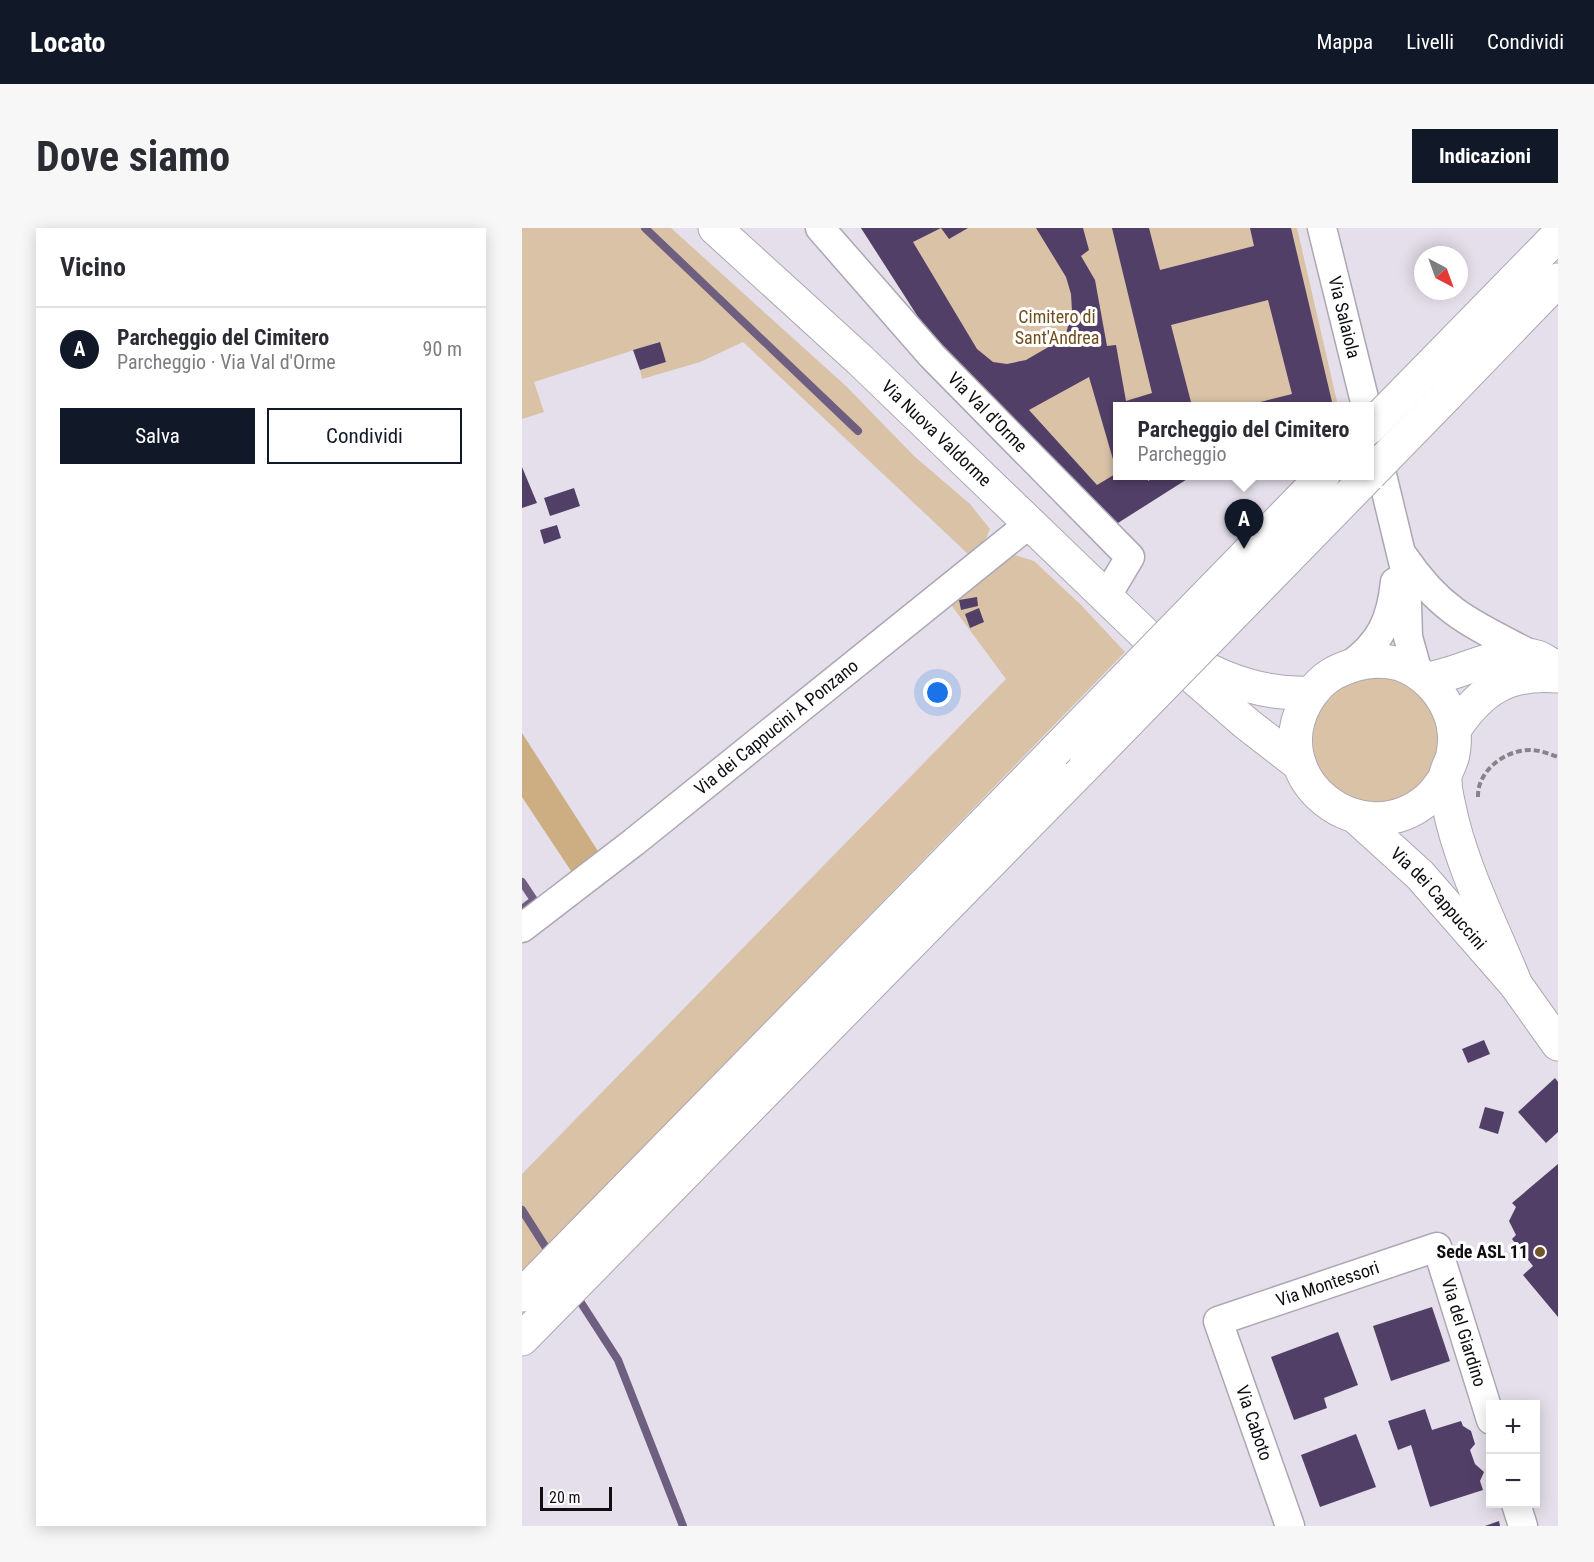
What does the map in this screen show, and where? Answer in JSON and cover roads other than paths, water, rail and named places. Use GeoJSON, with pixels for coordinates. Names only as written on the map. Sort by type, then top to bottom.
{"type":"FeatureCollection","features":[{"type":"Feature","properties":{"kind":"main road","name":"Via Nuova Valdorme"},"geometry":{"type":"LineString","coordinates":[[715,228],[860,360],[1154,643],[1239,718],[1300,765]]}},
{"type":"Feature","properties":{"kind":"main road"},"geometry":{"type":"LineString","coordinates":[[1374,422],[1558,235]]}},
{"type":"Feature","properties":{"kind":"main road"},"geometry":{"type":"LineString","coordinates":[[1374,470],[1558,280]]}},
{"type":"Feature","properties":{"kind":"main road"},"geometry":{"type":"LineString","coordinates":[[522,1295],[1319,480]]}},
{"type":"Feature","properties":{"kind":"main road"},"geometry":{"type":"LineString","coordinates":[[522,1338],[1364,480]]}},
{"type":"Feature","properties":{"kind":"main road","name":"Via Nuova Valdorme"},"geometry":{"type":"LineString","coordinates":[[1154,643],[1218,676],[1256,689],[1284,694],[1311,693]]}},
{"type":"Feature","properties":{"kind":"main road"},"geometry":{"type":"LineString","coordinates":[[1422,676],[1447,676],[1506,655],[1551,667]]}},
{"type":"Feature","properties":{"kind":"main road","name":"Via dei Cappuccini"},"geometry":{"type":"LineString","coordinates":[[1385,661],[1422,676],[1440,693],[1449,710],[1454,729],[1453,754],[1445,778],[1429,798],[1407,813],[1382,819],[1356,817],[1342,812],[1318,796],[1300,765],[1297,728],[1302,710],[1311,693],[1329,676],[1350,665],[1385,661]]}},
{"type":"Feature","properties":{"kind":"main road"},"geometry":{"type":"LineString","coordinates":[[1454,729],[1479,699],[1499,683],[1551,667]]}},
{"type":"Feature","properties":{"kind":"main road","name":"Via dei Cappuccini"},"geometry":{"type":"LineString","coordinates":[[1445,778],[1456,837],[1516,985]]}},
{"type":"Feature","properties":{"kind":"main road","name":"Via dei Cappuccini"},"geometry":{"type":"LineString","coordinates":[[1356,817],[1420,875],[1516,985],[1558,1044]]}},
{"type":"Feature","properties":{"kind":"street","name":"Via Val d'Orme"},"geometry":{"type":"LineString","coordinates":[[820,228],[932,356],[1130,557],[1106,597]]}},
{"type":"Feature","properties":{"kind":"street","name":"Via Salaiola"},"geometry":{"type":"LineString","coordinates":[[1322,228],[1365,402]]}},
{"type":"Feature","properties":{"kind":"street"},"geometry":{"type":"LineString","coordinates":[[1374,443],[1406,574],[1408,637],[1422,676]]}},
{"type":"Feature","properties":{"kind":"street","name":"Via dei Cappucini A Ponzano"},"geometry":{"type":"LineString","coordinates":[[522,928],[634,842],[1029,524]]}},
{"type":"Feature","properties":{"kind":"street"},"geometry":{"type":"LineString","coordinates":[[1350,665],[1368,651],[1379,638],[1393,603],[1398,543]]}},
{"type":"Feature","properties":{"kind":"street"},"geometry":{"type":"LineString","coordinates":[[1398,543],[1419,579],[1447,608],[1551,667]]}},
{"type":"Feature","properties":{"kind":"street","name":"Via Montessori"},"geometry":{"type":"LineString","coordinates":[[1218,1321],[1437,1247]]}},
{"type":"Feature","properties":{"kind":"street","name":"Via del Giardino"},"geometry":{"type":"LineString","coordinates":[[1437,1247],[1486,1404]]}},
{"type":"Feature","properties":{"kind":"street","name":"Via Caboto"},"geometry":{"type":"LineString","coordinates":[[1218,1321],[1290,1526]]}},
{"type":"Feature","properties":{"kind":"street"},"geometry":{"type":"LineString","coordinates":[[1518,1508],[1523,1526]]}},
{"type":"Feature","properties":{"kind":"waterway"},"geometry":{"type":"LineString","coordinates":[[645,228],[858,431]]}},
{"type":"Feature","properties":{"kind":"waterway"},"geometry":{"type":"LineString","coordinates":[[522,882],[534,900],[522,909]]}},
{"type":"Feature","properties":{"kind":"waterway"},"geometry":{"type":"LineString","coordinates":[[522,1210],[550,1254]]}},
{"type":"Feature","properties":{"kind":"waterway"},"geometry":{"type":"LineString","coordinates":[[576,1295],[618,1360],[683,1526]]}},
{"type":"Feature","properties":{"kind":"place","name":"Parcheggio del Cimitero"},"geometry":{"type":"Point","coordinates":[1244,549]}},
{"type":"Feature","properties":{"kind":"place","name":"Sede ASL 11"},"geometry":{"type":"Point","coordinates":[1540,1252]}},
{"type":"Feature","properties":{"kind":"park label","name":"Cimitero di Sant'Andrea"},"geometry":{"type":"Point","coordinates":[1057,328]}}]}
